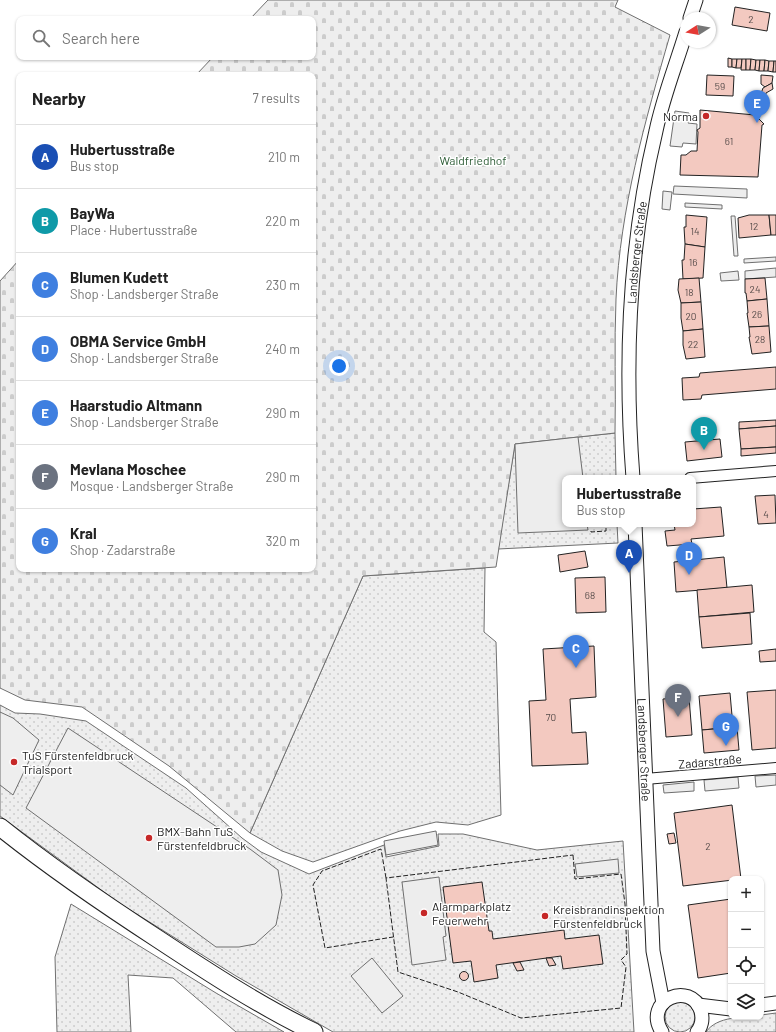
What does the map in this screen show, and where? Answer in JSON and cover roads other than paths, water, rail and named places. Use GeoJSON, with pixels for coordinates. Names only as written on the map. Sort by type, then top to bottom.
{"type":"FeatureCollection","features":[{"type":"Feature","properties":{"kind":"highway"},"geometry":{"type":"LineString","coordinates":[[0,827],[21,844],[123,916],[204,970],[314,1032]]}},
{"type":"Feature","properties":{"kind":"street"},"geometry":{"type":"LineString","coordinates":[[692,12],[696,0]]}},
{"type":"Feature","properties":{"kind":"street","name":"Landsberger Straße"},"geometry":{"type":"LineString","coordinates":[[633,475],[630,371],[631,301],[634,260],[656,131],[681,48]]}},
{"type":"Feature","properties":{"kind":"street"},"geometry":{"type":"LineString","coordinates":[[696,478],[776,471]]}},
{"type":"Feature","properties":{"kind":"street","name":"Landsberger Straße"},"geometry":{"type":"LineString","coordinates":[[635,527],[653,951],[659,975],[663,1003]]}},
{"type":"Feature","properties":{"kind":"street","name":"Zadarstraße"},"geometry":{"type":"LineString","coordinates":[[645,779],[776,768]]}},
{"type":"Feature","properties":{"kind":"street"},"geometry":{"type":"LineString","coordinates":[[659,975],[679,995]]}},
{"type":"Feature","properties":{"kind":"street"},"geometry":{"type":"LineString","coordinates":[[662,1032],[658,1024],[657,1017],[663,1003],[673,996],[679,995],[689,997],[698,1005],[702,1014],[699,1028]]}},
{"type":"Feature","properties":{"kind":"street"},"geometry":{"type":"LineString","coordinates":[[764,1005],[776,1003]]}},
{"type":"Feature","properties":{"kind":"street"},"geometry":{"type":"LineString","coordinates":[[698,1005],[728,1009]]}},
{"type":"Feature","properties":{"kind":"street"},"geometry":{"type":"LineString","coordinates":[[699,1028],[728,1010]]}},
{"type":"Feature","properties":{"kind":"place","name":"Norma"},"geometry":{"type":"Point","coordinates":[706,116]}},
{"type":"Feature","properties":{"kind":"place","name":"Haarstudio Altmann"},"geometry":{"type":"Point","coordinates":[757,123]}},
{"type":"Feature","properties":{"kind":"place","name":"BayWa"},"geometry":{"type":"Point","coordinates":[704,450]}},
{"type":"Feature","properties":{"kind":"place","name":"Hubertusstraße"},"geometry":{"type":"Point","coordinates":[629,573]}},
{"type":"Feature","properties":{"kind":"place","name":"OBMA Service GmbH"},"geometry":{"type":"Point","coordinates":[689,575]}},
{"type":"Feature","properties":{"kind":"place","name":"Blumen Kudett"},"geometry":{"type":"Point","coordinates":[576,668]}},
{"type":"Feature","properties":{"kind":"place","name":"Mevlana Moschee"},"geometry":{"type":"Point","coordinates":[678,717]}},
{"type":"Feature","properties":{"kind":"place","name":"Kral"},"geometry":{"type":"Point","coordinates":[726,746]}},
{"type":"Feature","properties":{"kind":"place","name":"TuS Fürstenfeldbruck Trialsport"},"geometry":{"type":"Point","coordinates":[14,762]}},
{"type":"Feature","properties":{"kind":"place","name":"BMX-Bahn TuS Fürstenfeldbruck"},"geometry":{"type":"Point","coordinates":[149,838]}},
{"type":"Feature","properties":{"kind":"place","name":"Alarmparkplatz Feuerwehr"},"geometry":{"type":"Point","coordinates":[424,913]}},
{"type":"Feature","properties":{"kind":"place","name":"Kreisbrandinspektion Fürstenfeldbruck"},"geometry":{"type":"Point","coordinates":[545,916]}},
{"type":"Feature","properties":{"kind":"park label","name":"Waldfriedhof"},"geometry":{"type":"Point","coordinates":[473,160]}}]}
